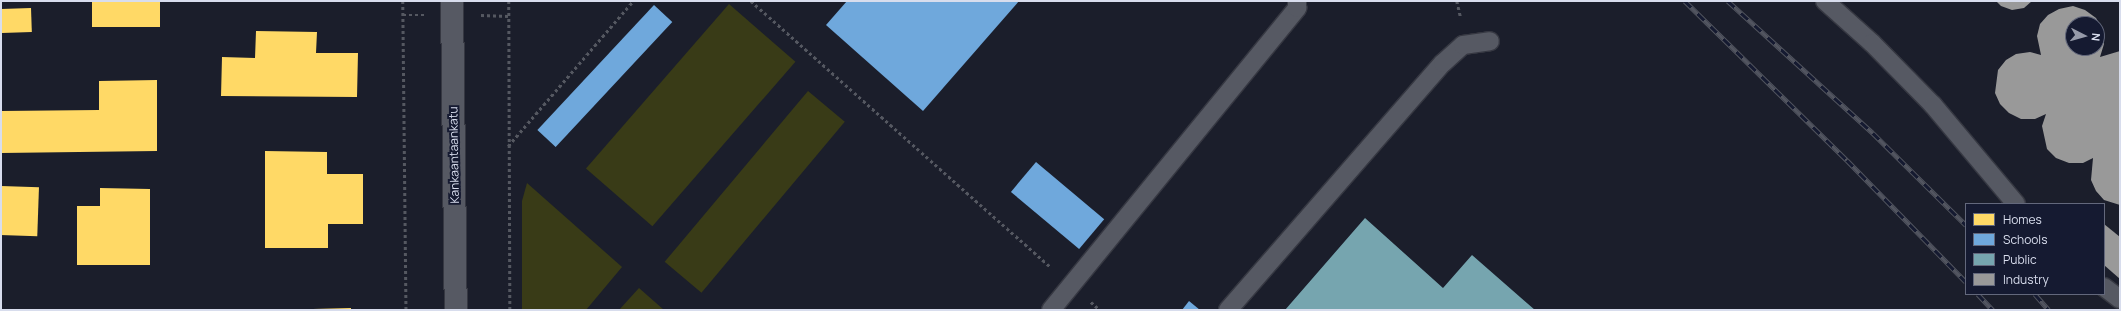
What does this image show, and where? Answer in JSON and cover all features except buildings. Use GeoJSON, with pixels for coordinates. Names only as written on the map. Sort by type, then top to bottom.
{"type":"FeatureCollection","features":[{"type":"Feature","properties":{"kind":"street","name":"Kankaantaankatu"},"geometry":{"type":"LineString","coordinates":[[452,1],[456,310]]}},
{"type":"Feature","properties":{"kind":"lane"},"geometry":{"type":"LineString","coordinates":[[1051,310],[1297,8],[1297,1]]}},
{"type":"Feature","properties":{"kind":"lane"},"geometry":{"type":"LineString","coordinates":[[1825,1],[1872,43],[1933,105],[2015,203]]}},
{"type":"Feature","properties":{"kind":"lane"},"geometry":{"type":"LineString","coordinates":[[1228,310],[1443,63],[1463,45],[1490,41]]}},
{"type":"Feature","properties":{"kind":"lane"},"geometry":{"type":"LineString","coordinates":[[2105,288],[2120,299]]}},
{"type":"Feature","properties":{"kind":"path"},"geometry":{"type":"LineString","coordinates":[[403,1],[406,310]]}},
{"type":"Feature","properties":{"kind":"path"},"geometry":{"type":"LineString","coordinates":[[509,1],[508,146],[510,310]]}},
{"type":"Feature","properties":{"kind":"path"},"geometry":{"type":"LineString","coordinates":[[508,146],[633,1]]}},
{"type":"Feature","properties":{"kind":"path"},"geometry":{"type":"LineString","coordinates":[[751,1],[1072,285]]}},
{"type":"Feature","properties":{"kind":"green space"},"geometry":{"type":"Polygon","coordinates":[[[729,4],[795,62],[652,226],[586,169],[729,4]]]}},
{"type":"Feature","properties":{"kind":"green space"},"geometry":{"type":"Polygon","coordinates":[[[808,91],[845,122],[701,293],[665,262],[808,91]]]}},
{"type":"Feature","properties":{"kind":"green space"},"geometry":{"type":"Polygon","coordinates":[[[527,183],[622,267],[586,310],[522,310],[522,201],[527,183]]]}},
{"type":"Feature","properties":{"kind":"green space"},"geometry":{"type":"Polygon","coordinates":[[[639,288],[664,310],[619,310],[639,288]]]}},
{"type":"Feature","properties":{"kind":"railway"},"geometry":{"type":"LineString","coordinates":[[1685,1],[1847,160],[1965,281]]}},
{"type":"Feature","properties":{"kind":"railway"},"geometry":{"type":"LineString","coordinates":[[1728,1],[1873,133],[1965,224]]}},
{"type":"Feature","properties":{"kind":"railway"},"geometry":{"type":"LineString","coordinates":[[1979,295],[1993,310]]}},
{"type":"Feature","properties":{"kind":"railway"},"geometry":{"type":"LineString","coordinates":[[2036,295],[2049,310]]}}]}
